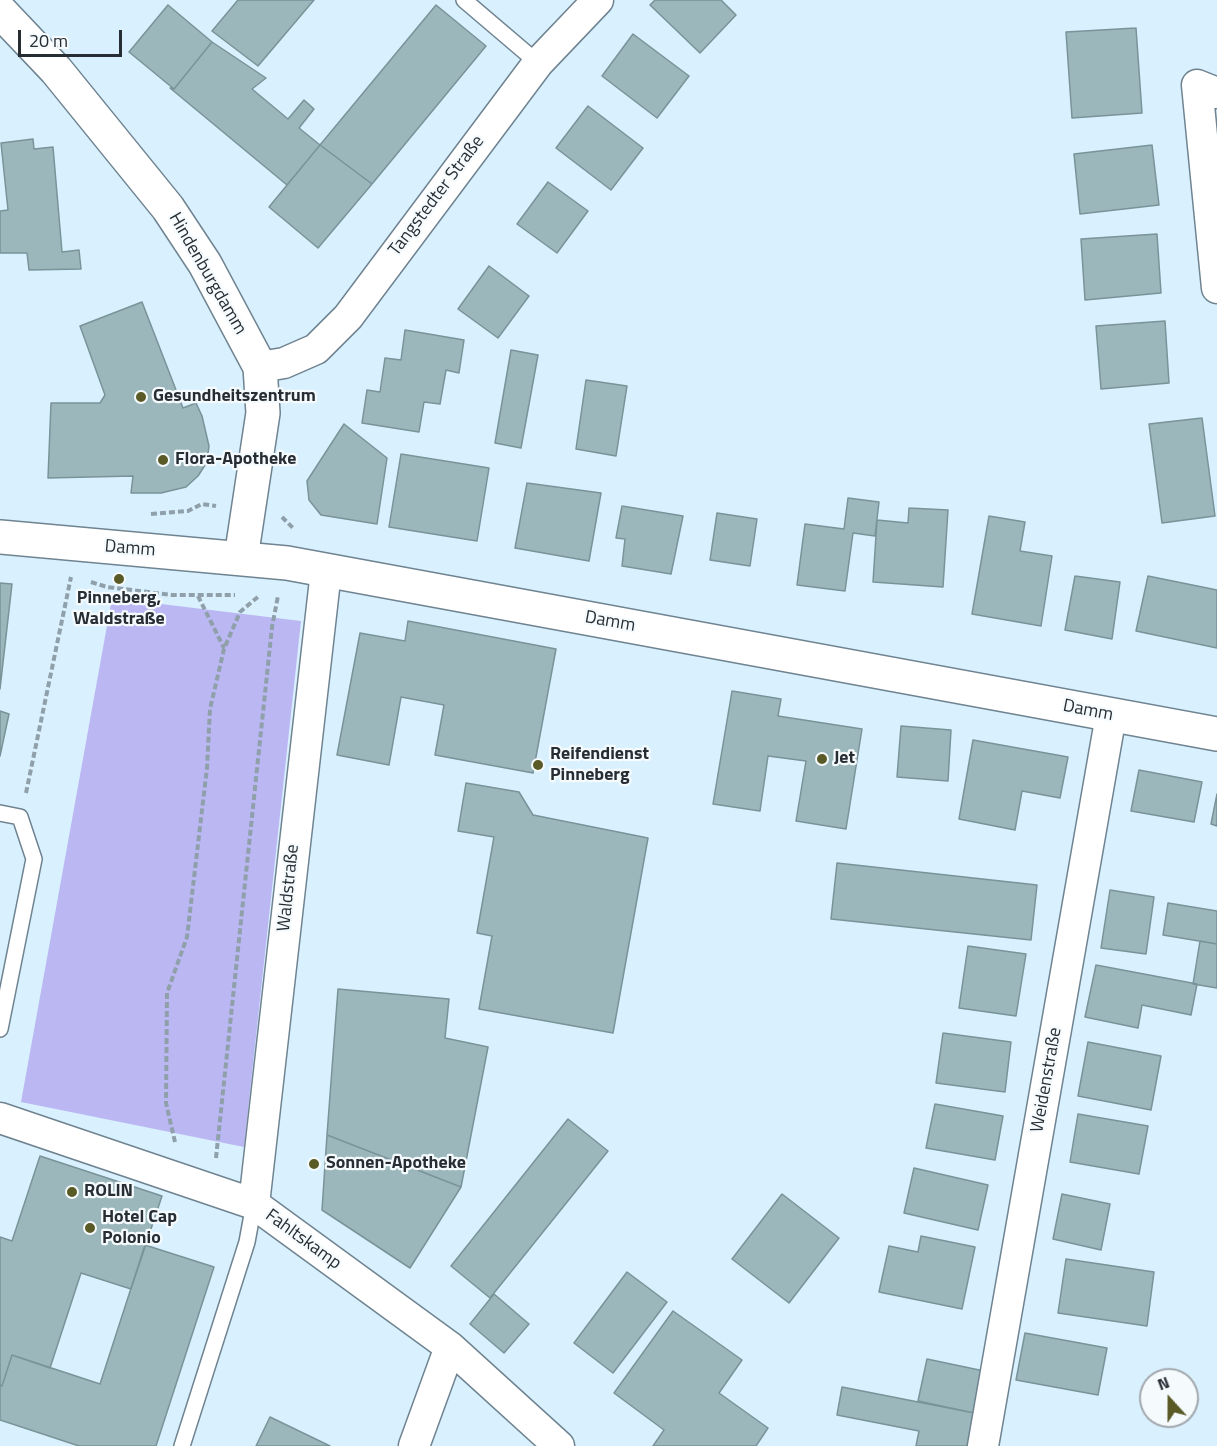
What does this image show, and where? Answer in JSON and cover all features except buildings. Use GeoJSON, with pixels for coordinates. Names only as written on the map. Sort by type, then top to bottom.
{"type":"FeatureCollection","features":[{"type":"Feature","properties":{"kind":"main road","name":"Hindenburgdamm"},"geometry":{"type":"LineString","coordinates":[[0,11],[56,70],[168,208],[205,264],[260,367],[263,413],[241,558]]}},
{"type":"Feature","properties":{"kind":"main road","name":"Damm"},"geometry":{"type":"LineString","coordinates":[[0,537],[241,558],[326,571],[1217,734]]}},
{"type":"Feature","properties":{"kind":"street","name":"Tangstedter Straße"},"geometry":{"type":"LineString","coordinates":[[260,367],[284,363],[316,349],[348,317],[538,63],[598,0]]}},
{"type":"Feature","properties":{"kind":"street"},"geometry":{"type":"LineString","coordinates":[[1217,93],[1197,85],[1217,288]]}},
{"type":"Feature","properties":{"kind":"street","name":"Waldstraße"},"geometry":{"type":"LineString","coordinates":[[254,1204],[326,571]]}},
{"type":"Feature","properties":{"kind":"street","name":"Weidenstraße"},"geometry":{"type":"LineString","coordinates":[[983,1446],[1111,715]]}},
{"type":"Feature","properties":{"kind":"street","name":"Fahltskamp"},"geometry":{"type":"LineString","coordinates":[[0,1118],[254,1204],[450,1347],[560,1446]]}},
{"type":"Feature","properties":{"kind":"street"},"geometry":{"type":"LineString","coordinates":[[414,1446],[450,1347]]}},
{"type":"Feature","properties":{"kind":"lane"},"geometry":{"type":"LineString","coordinates":[[464,0],[538,63]]}},
{"type":"Feature","properties":{"kind":"lane"},"geometry":{"type":"LineString","coordinates":[[0,813],[21,818],[34,859],[0,1029]]}},
{"type":"Feature","properties":{"kind":"lane"},"geometry":{"type":"LineString","coordinates":[[182,1446],[247,1242],[254,1204]]}},
{"type":"Feature","properties":{"kind":"path"},"geometry":{"type":"LineString","coordinates":[[188,512],[202,504]]}},
{"type":"Feature","properties":{"kind":"path"},"geometry":{"type":"LineString","coordinates":[[286,517],[295,532]]}},
{"type":"Feature","properties":{"kind":"path"},"geometry":{"type":"LineString","coordinates":[[21,818],[72,574]]}},
{"type":"Feature","properties":{"kind":"path"},"geometry":{"type":"LineString","coordinates":[[198,595],[224,649]]}},
{"type":"Feature","properties":{"kind":"path"},"geometry":{"type":"LineString","coordinates":[[176,1147],[166,1102],[167,993],[187,937],[207,768],[210,709],[224,649],[240,612],[259,596]]}},
{"type":"Feature","properties":{"kind":"path"},"geometry":{"type":"LineString","coordinates":[[216,1166],[272,627],[278,596]]}},
{"type":"Feature","properties":{"kind":"shaded area"},"geometry":{"type":"Polygon","coordinates":[[[112,598],[301,621],[244,1147],[21,1102],[112,598]]]}},
{"type":"Feature","properties":{"kind":"place","name":"Gesundheitszentrum"},"geometry":{"type":"Point","coordinates":[141,397]}},
{"type":"Feature","properties":{"kind":"place","name":"Flora-Apotheke"},"geometry":{"type":"Point","coordinates":[163,460]}},
{"type":"Feature","properties":{"kind":"place","name":"Pinneberg, Waldstraße"},"geometry":{"type":"Point","coordinates":[119,579]}},
{"type":"Feature","properties":{"kind":"place","name":"Jet"},"geometry":{"type":"Point","coordinates":[822,759]}},
{"type":"Feature","properties":{"kind":"place","name":"Reifendienst Pinneberg"},"geometry":{"type":"Point","coordinates":[538,765]}},
{"type":"Feature","properties":{"kind":"place","name":"Sonnen-Apotheke"},"geometry":{"type":"Point","coordinates":[314,1164]}},
{"type":"Feature","properties":{"kind":"place","name":"ROLIN"},"geometry":{"type":"Point","coordinates":[72,1192]}},
{"type":"Feature","properties":{"kind":"place","name":"Hotel Cap Polonio"},"geometry":{"type":"Point","coordinates":[90,1228]}}]}
